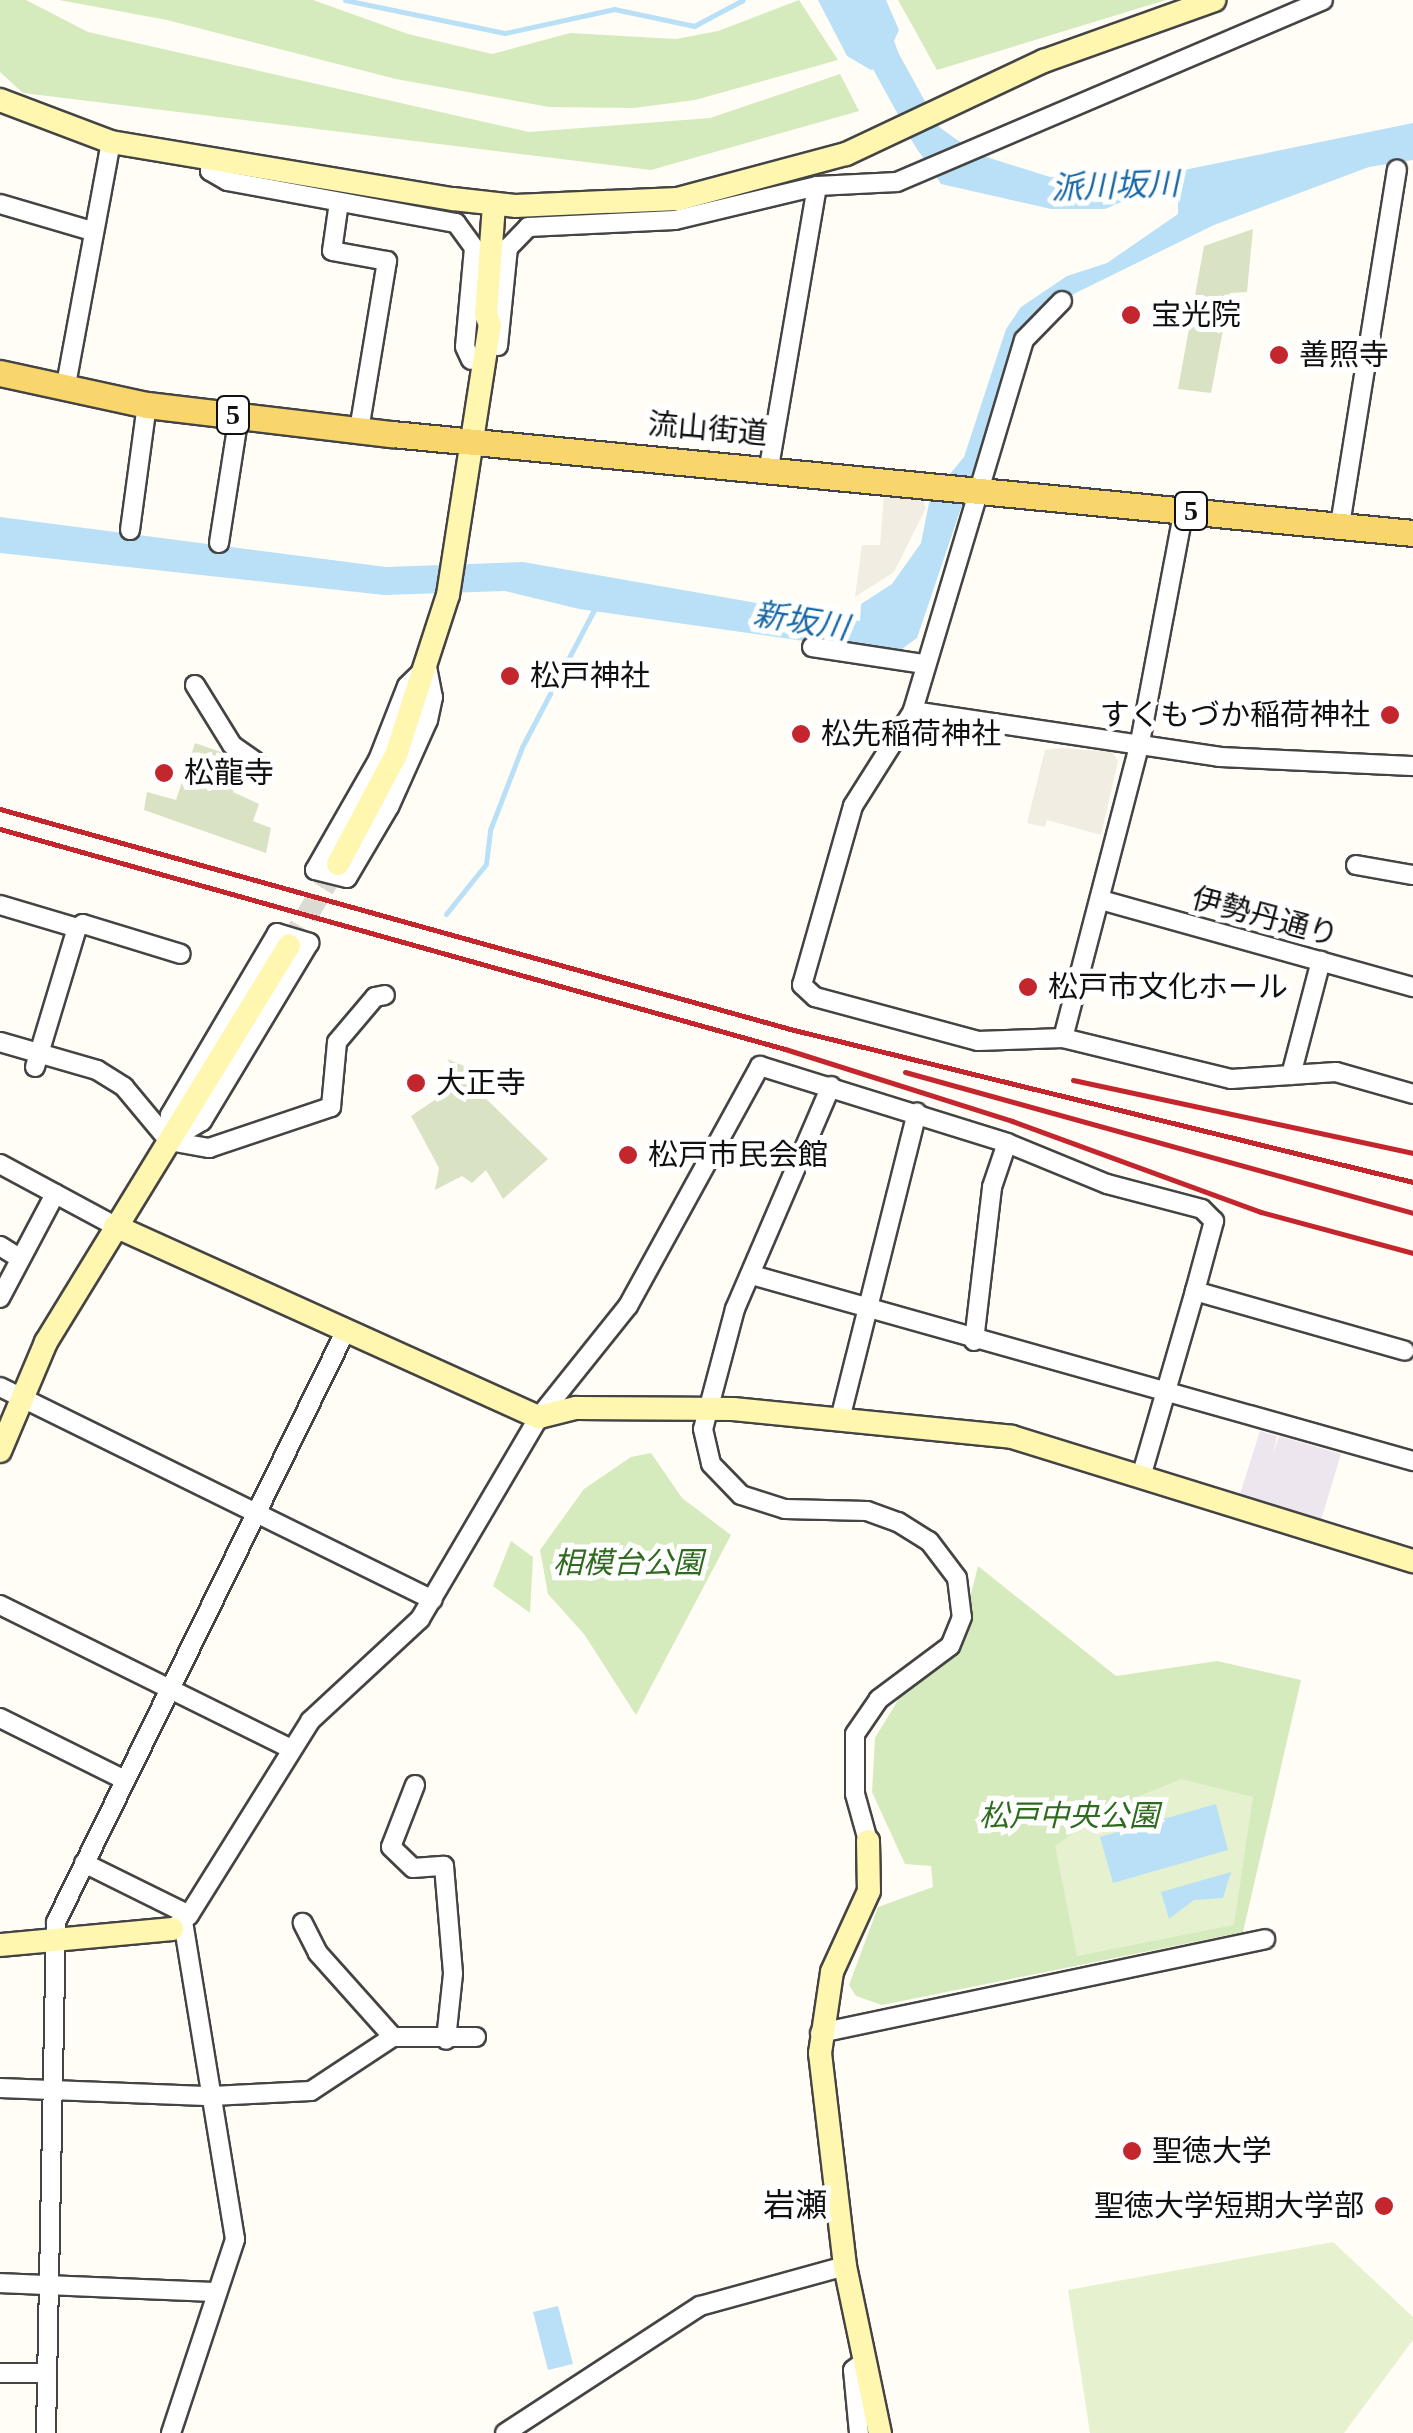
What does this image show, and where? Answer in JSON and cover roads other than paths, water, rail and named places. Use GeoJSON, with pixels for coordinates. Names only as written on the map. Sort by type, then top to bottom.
{"type":"FeatureCollection","features":[{"type":"Feature","properties":{"kind":"main road","name":"流山街道"},"geometry":{"type":"LineString","coordinates":[[0,373],[148,405],[359,430],[1413,533]]}},
{"type":"Feature","properties":{"kind":"street"},"geometry":{"type":"LineString","coordinates":[[0,100],[112,142],[494,204],[678,199],[775,177],[846,154],[1044,61],[1214,0]]}},
{"type":"Feature","properties":{"kind":"street"},"geometry":{"type":"LineString","coordinates":[[477,368],[498,346],[508,248],[528,227],[691,218],[817,186],[898,182],[1323,0]]}},
{"type":"Feature","properties":{"kind":"street"},"geometry":{"type":"LineString","coordinates":[[65,390],[92,230],[112,142]]}},
{"type":"Feature","properties":{"kind":"street"},"geometry":{"type":"LineString","coordinates":[[211,160],[210,171],[227,182],[456,222],[474,248],[465,347],[477,368]]}},
{"type":"Feature","properties":{"kind":"street"},"geometry":{"type":"LineString","coordinates":[[1340,525],[1398,170]]}},
{"type":"Feature","properties":{"kind":"street"},"geometry":{"type":"LineString","coordinates":[[770,468],[817,186]]}},
{"type":"Feature","properties":{"kind":"street"},"geometry":{"type":"LineString","coordinates":[[338,202],[332,251],[386,261],[359,430]]}},
{"type":"Feature","properties":{"kind":"street"},"geometry":{"type":"LineString","coordinates":[[0,204],[92,230]]}},
{"type":"Feature","properties":{"kind":"street"},"geometry":{"type":"LineString","coordinates":[[338,864],[396,755],[428,667],[448,595],[456,560],[469,440],[460,422],[477,368],[486,314],[494,204]]}},
{"type":"Feature","properties":{"kind":"street"},"geometry":{"type":"LineString","coordinates":[[1062,301],[1024,340],[972,487],[923,664],[914,711],[853,806],[802,985],[814,997],[978,1041],[1063,1038],[1201,1075],[1336,1072],[1413,1094]]}},
{"type":"Feature","properties":{"kind":"street"},"geometry":{"type":"LineString","coordinates":[[130,530],[148,405]]}},
{"type":"Feature","properties":{"kind":"street"},"geometry":{"type":"LineString","coordinates":[[219,543],[238,416]]}},
{"type":"Feature","properties":{"kind":"street"},"geometry":{"type":"LineString","coordinates":[[1063,1038],[1102,900],[1140,742],[1184,510]]}},
{"type":"Feature","properties":{"kind":"street"},"geometry":{"type":"LineString","coordinates":[[812,647],[923,664]]}},
{"type":"Feature","properties":{"kind":"street"},"geometry":{"type":"LineString","coordinates":[[428,667],[433,697],[428,720],[389,807],[347,878],[315,870],[378,760],[408,686],[428,667]]}},
{"type":"Feature","properties":{"kind":"street"},"geometry":{"type":"LineString","coordinates":[[195,685],[232,746],[255,761]]}},
{"type":"Feature","properties":{"kind":"street"},"geometry":{"type":"LineString","coordinates":[[914,711],[1293,765],[1384,761],[1413,766]]}},
{"type":"Feature","properties":{"kind":"street"},"geometry":{"type":"LineString","coordinates":[[1356,865],[1413,875]]}},
{"type":"Feature","properties":{"kind":"street","name":"伊勢丹通り"},"geometry":{"type":"LineString","coordinates":[[1102,900],[1413,986]]}},
{"type":"Feature","properties":{"kind":"street"},"geometry":{"type":"LineString","coordinates":[[0,905],[76,928]]}},
{"type":"Feature","properties":{"kind":"street"},"geometry":{"type":"LineString","coordinates":[[36,1059],[76,928],[83,924],[182,954]]}},
{"type":"Feature","properties":{"kind":"street"},"geometry":{"type":"LineString","coordinates":[[277,933],[308,942],[202,1121],[168,1141],[170,1115],[277,933]]}},
{"type":"Feature","properties":{"kind":"street"},"geometry":{"type":"LineString","coordinates":[[0,1451],[10,1392],[288,945]]}},
{"type":"Feature","properties":{"kind":"street"},"geometry":{"type":"LineString","coordinates":[[1291,1075],[1321,961]]}},
{"type":"Feature","properties":{"kind":"street"},"geometry":{"type":"LineString","coordinates":[[0,1042],[36,1059],[112,1077],[168,1141],[210,1148],[330,1108],[337,1042],[375,997],[385,995]]}},
{"type":"Feature","properties":{"kind":"street"},"geometry":{"type":"LineString","coordinates":[[171,2433],[235,2239],[182,1922],[310,1721],[401,1642],[432,1600],[540,1416],[628,1306],[760,1066],[1007,1142],[1091,1178],[1202,1209],[1214,1221],[1141,1477]]}},
{"type":"Feature","properties":{"kind":"street"},"geometry":{"type":"LineString","coordinates":[[831,1086],[715,1366],[706,1409],[705,1448],[742,1495],[772,1506],[867,1511],[898,1522],[929,1541],[957,1578],[962,1618],[950,1646],[862,1717],[852,1751],[854,1794],[868,1841],[869,1891],[832,1972],[820,2033],[845,2266],[880,2433]]}},
{"type":"Feature","properties":{"kind":"street"},"geometry":{"type":"LineString","coordinates":[[840,1419],[917,1113]]}},
{"type":"Feature","properties":{"kind":"street"},"geometry":{"type":"LineString","coordinates":[[974,1340],[992,1186],[1007,1142]]}},
{"type":"Feature","properties":{"kind":"street"},"geometry":{"type":"LineString","coordinates":[[0,1164],[114,1226],[344,1334],[540,1416],[576,1408],[706,1409],[1012,1437],[1413,1561]]}},
{"type":"Feature","properties":{"kind":"street"},"geometry":{"type":"LineString","coordinates":[[0,1298],[55,1194]]}},
{"type":"Feature","properties":{"kind":"street"},"geometry":{"type":"LineString","coordinates":[[0,1246],[19,1258]]}},
{"type":"Feature","properties":{"kind":"street"},"geometry":{"type":"LineString","coordinates":[[752,1275],[1413,1462]]}},
{"type":"Feature","properties":{"kind":"street"},"geometry":{"type":"LineString","coordinates":[[1195,1292],[1406,1351]]}},
{"type":"Feature","properties":{"kind":"street"},"geometry":{"type":"LineString","coordinates":[[46,2433],[52,1941],[84,1863],[344,1334]]}},
{"type":"Feature","properties":{"kind":"street"},"geometry":{"type":"LineString","coordinates":[[10,1392],[432,1600]]}},
{"type":"Feature","properties":{"kind":"street"},"geometry":{"type":"LineString","coordinates":[[0,1605],[291,1749]]}},
{"type":"Feature","properties":{"kind":"street"},"geometry":{"type":"LineString","coordinates":[[0,1718],[125,1780]]}},
{"type":"Feature","properties":{"kind":"street"},"geometry":{"type":"LineString","coordinates":[[414,1786],[391,1848],[413,1868],[444,1866],[453,1974],[446,2040]]}},
{"type":"Feature","properties":{"kind":"street"},"geometry":{"type":"LineString","coordinates":[[84,1863],[182,1922]]}},
{"type":"Feature","properties":{"kind":"street"},"geometry":{"type":"LineString","coordinates":[[0,1944],[52,1941],[182,1922]]}},
{"type":"Feature","properties":{"kind":"street"},"geometry":{"type":"LineString","coordinates":[[304,1923],[318,1953],[393,2037]]}},
{"type":"Feature","properties":{"kind":"street"},"geometry":{"type":"LineString","coordinates":[[820,2033],[1265,1939]]}},
{"type":"Feature","properties":{"kind":"street"},"geometry":{"type":"LineString","coordinates":[[0,2088],[212,2096],[311,2091],[393,2037],[476,2037]]}},
{"type":"Feature","properties":{"kind":"street"},"geometry":{"type":"LineString","coordinates":[[505,2433],[700,2306],[845,2266]]}},
{"type":"Feature","properties":{"kind":"street"},"geometry":{"type":"LineString","coordinates":[[0,2283],[217,2292]]}},
{"type":"Feature","properties":{"kind":"street"},"geometry":{"type":"LineString","coordinates":[[859,2433],[853,2370],[865,2361]]}},
{"type":"Feature","properties":{"kind":"street"},"geometry":{"type":"LineString","coordinates":[[0,2373],[46,2374]]}},
{"type":"Feature","properties":{"kind":"water"},"geometry":{"type":"Polygon","coordinates":[[[818,0],[886,0],[899,30],[894,41],[900,57],[871,70],[847,56],[818,0]]]}},
{"type":"Feature","properties":{"kind":"water","name":"新坂川"},"geometry":{"type":"Polygon","coordinates":[[[932,122],[977,154],[1050,177],[1174,172],[1413,123],[1413,160],[1369,167],[1214,225],[1035,313],[1014,351],[917,638],[895,654],[579,609],[505,591],[384,595],[0,553],[0,517],[386,567],[523,562],[860,621],[861,604],[892,584],[921,543],[930,498],[964,457],[1006,329],[1021,307],[1067,276],[1107,263],[1178,214],[1178,193],[1164,184],[1105,209],[1051,209],[941,184],[908,135],[932,122]]]}},
{"type":"Feature","properties":{"kind":"water"},"geometry":{"type":"Polygon","coordinates":[[[1216,1804],[1228,1850],[1113,1883],[1100,1837],[1216,1804]]]}},
{"type":"Feature","properties":{"kind":"water"},"geometry":{"type":"Polygon","coordinates":[[[1231,1872],[1223,1898],[1194,1900],[1169,1919],[1161,1892],[1231,1872]]]}},
{"type":"Feature","properties":{"kind":"water"},"geometry":{"type":"Polygon","coordinates":[[[558,2306],[573,2364],[548,2370],[533,2312],[558,2306]]]}},
{"type":"Feature","properties":{"kind":"waterway"},"geometry":{"type":"LineString","coordinates":[[345,0],[505,33],[614,9],[694,26],[743,0]]}},
{"type":"Feature","properties":{"kind":"waterway","name":"派川坂川"},"geometry":{"type":"LineString","coordinates":[[852,0],[931,143]]}},
{"type":"Feature","properties":{"kind":"waterway"},"geometry":{"type":"LineString","coordinates":[[446,914],[486,864],[490,830],[522,747],[596,606]]}},
{"type":"Feature","properties":{"kind":"tunnel"},"geometry":{"type":"LineString","coordinates":[[289,945],[338,864]]}},
{"type":"Feature","properties":{"kind":"railway"},"geometry":{"type":"LineString","coordinates":[[0,809],[790,1029],[1413,1182]]}},
{"type":"Feature","properties":{"kind":"railway"},"geometry":{"type":"LineString","coordinates":[[0,829],[785,1049],[1012,1121],[1261,1212],[1413,1253]]}},
{"type":"Feature","properties":{"kind":"railway"},"geometry":{"type":"LineString","coordinates":[[905,1072],[1413,1213]]}},
{"type":"Feature","properties":{"kind":"railway"},"geometry":{"type":"LineString","coordinates":[[1073,1080],[1413,1153]]}},
{"type":"Feature","properties":{"kind":"place","name":"宝光院"},"geometry":{"type":"Point","coordinates":[1131,315]}},
{"type":"Feature","properties":{"kind":"place","name":"善照寺"},"geometry":{"type":"Point","coordinates":[1279,355]}},
{"type":"Feature","properties":{"kind":"place","name":"松戸神社"},"geometry":{"type":"Point","coordinates":[510,676]}},
{"type":"Feature","properties":{"kind":"place","name":"すくもづか稲荷神社"},"geometry":{"type":"Point","coordinates":[1390,715]}},
{"type":"Feature","properties":{"kind":"place","name":"松先稲荷神社"},"geometry":{"type":"Point","coordinates":[801,734]}},
{"type":"Feature","properties":{"kind":"place","name":"松龍寺"},"geometry":{"type":"Point","coordinates":[164,773]}},
{"type":"Feature","properties":{"kind":"place","name":"松戸市文化ホール"},"geometry":{"type":"Point","coordinates":[1028,987]}},
{"type":"Feature","properties":{"kind":"place","name":"大正寺"},"geometry":{"type":"Point","coordinates":[416,1083]}},
{"type":"Feature","properties":{"kind":"place","name":"松戸市民会館"},"geometry":{"type":"Point","coordinates":[628,1155]}},
{"type":"Feature","properties":{"kind":"place","name":"聖徳大学"},"geometry":{"type":"Point","coordinates":[1132,2151]}},
{"type":"Feature","properties":{"kind":"place","name":"聖徳大学短期大学部"},"geometry":{"type":"Point","coordinates":[1384,2206]}},
{"type":"Feature","properties":{"kind":"district","name":"岩瀬"},"geometry":{"type":"Point","coordinates":[795,2205]}},
{"type":"Feature","properties":{"kind":"park label","name":"相模台公園"},"geometry":{"type":"Point","coordinates":[628,1563]}},
{"type":"Feature","properties":{"kind":"park label","name":"松戸中央公園"},"geometry":{"type":"Point","coordinates":[1069,1816]}}]}
